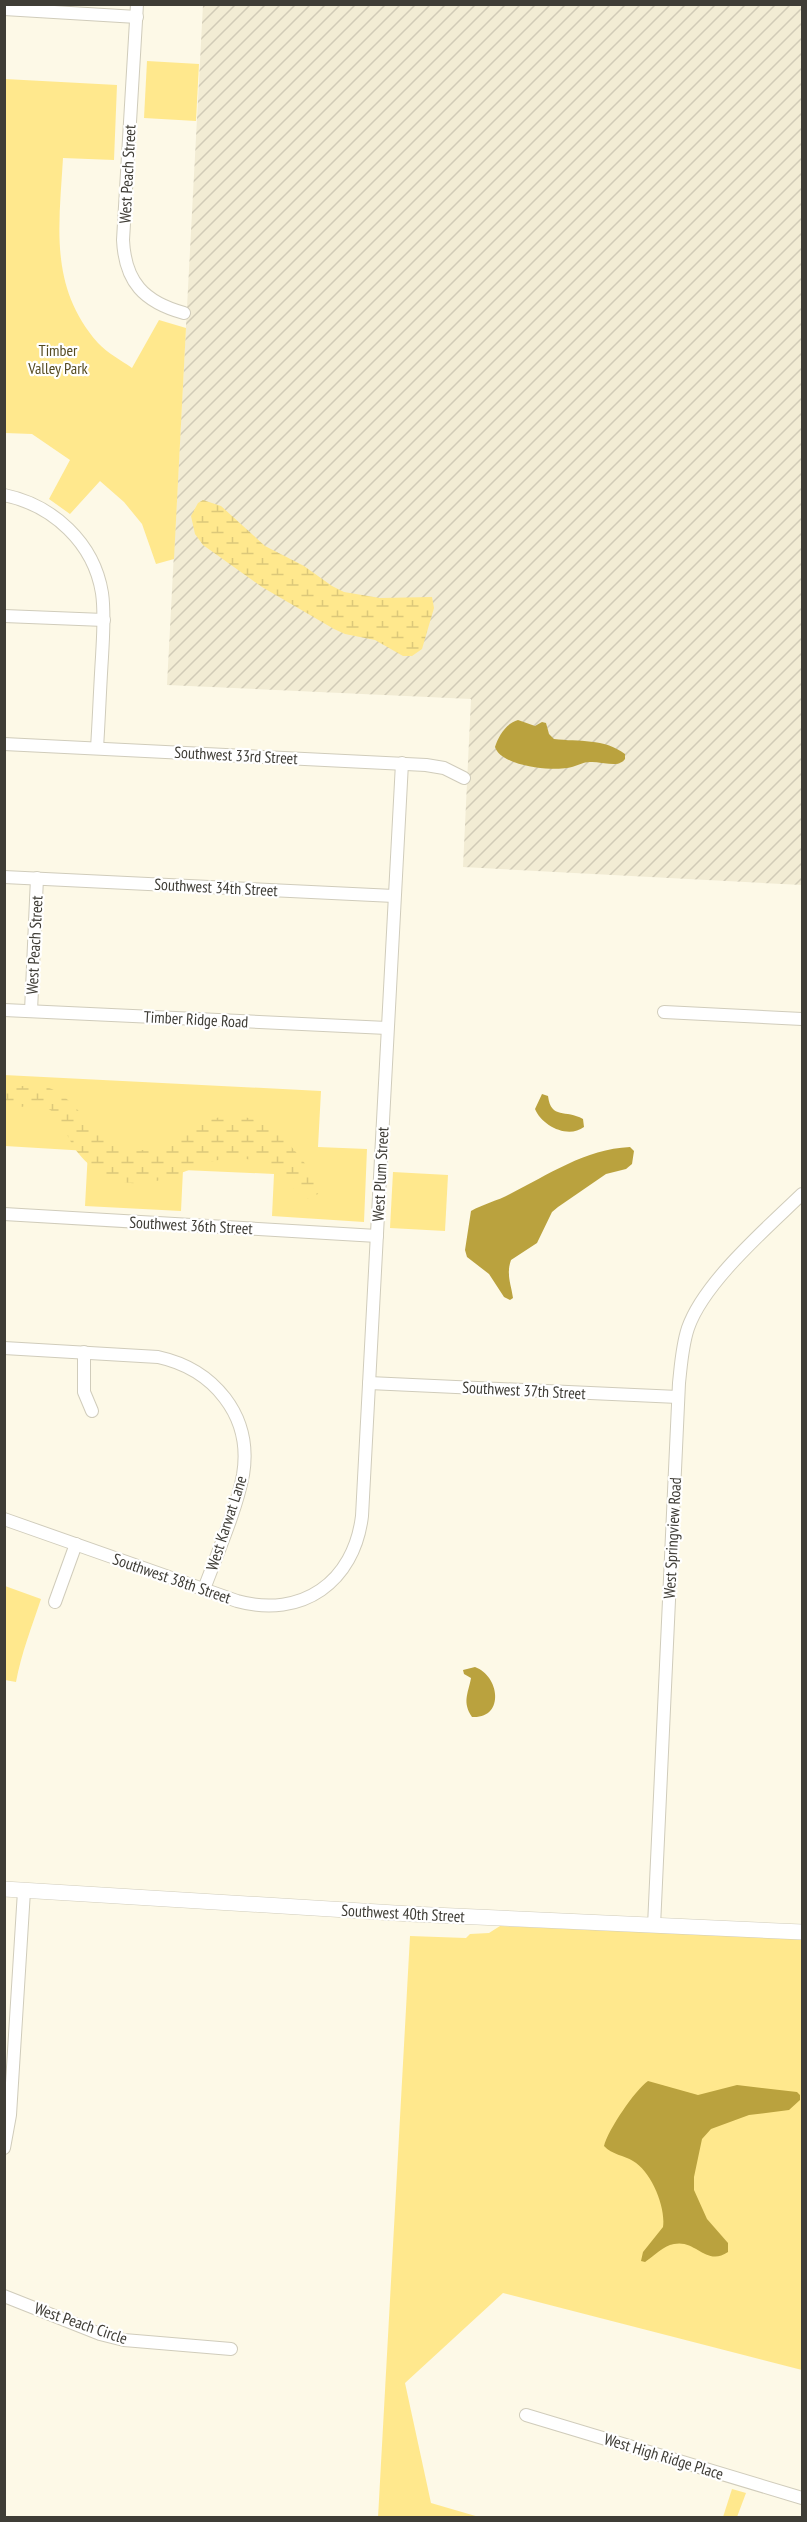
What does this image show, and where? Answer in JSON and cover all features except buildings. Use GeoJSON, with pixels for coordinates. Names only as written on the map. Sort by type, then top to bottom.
{"type":"FeatureCollection","features":[{"type":"Feature","properties":{"kind":"main road","name":"Southwest 40th Street"},"geometry":{"type":"LineString","coordinates":[[4,1889],[411,1914],[802,1932]]}},
{"type":"Feature","properties":{"kind":"street"},"geometry":{"type":"LineString","coordinates":[[4,9],[137,11]]}},
{"type":"Feature","properties":{"kind":"street","name":"West Peach Street"},"geometry":{"type":"LineString","coordinates":[[137,11],[123,240],[125,261],[138,287],[150,299],[164,307],[184,313]]}},
{"type":"Feature","properties":{"kind":"street"},"geometry":{"type":"LineString","coordinates":[[4,495],[28,502],[44,510],[70,531],[82,545],[97,573],[102,591],[104,620],[97,748]]}},
{"type":"Feature","properties":{"kind":"street"},"geometry":{"type":"LineString","coordinates":[[4,615],[104,620]]}},
{"type":"Feature","properties":{"kind":"street","name":"Southwest 33rd Street"},"geometry":{"type":"LineString","coordinates":[[4,744],[402,763],[444,768],[464,778]]}},
{"type":"Feature","properties":{"kind":"street","name":"West Plum Street"},"geometry":{"type":"LineString","coordinates":[[337,1578],[352,1555],[360,1531],[402,763]]}},
{"type":"Feature","properties":{"kind":"street","name":"Southwest 34th Street"},"geometry":{"type":"LineString","coordinates":[[4,877],[394,896]]}},
{"type":"Feature","properties":{"kind":"street","name":"West Peach Street"},"geometry":{"type":"LineString","coordinates":[[31,1011],[37,878]]}},
{"type":"Feature","properties":{"kind":"street","name":"Timber Ridge Road"},"geometry":{"type":"LineString","coordinates":[[4,1010],[387,1028]]}},
{"type":"Feature","properties":{"kind":"street"},"geometry":{"type":"LineString","coordinates":[[664,1012],[802,1019]]}},
{"type":"Feature","properties":{"kind":"street","name":"West Springview Road"},"geometry":{"type":"LineString","coordinates":[[654,1926],[678,1397],[684,1343],[694,1315],[717,1281],[802,1194]]}},
{"type":"Feature","properties":{"kind":"street","name":"Southwest 36th Street"},"geometry":{"type":"LineString","coordinates":[[4,1214],[377,1236]]}},
{"type":"Feature","properties":{"kind":"street"},"geometry":{"type":"LineString","coordinates":[[4,1348],[84,1352],[84,1392],[92,1411]]}},
{"type":"Feature","properties":{"kind":"street","name":"West Karwat Lane"},"geometry":{"type":"LineString","coordinates":[[84,1352],[145,1355],[169,1359],[196,1371],[219,1390],[231,1408],[241,1430],[244,1462],[240,1486],[204,1589]]}},
{"type":"Feature","properties":{"kind":"street","name":"Southwest 37th Street"},"geometry":{"type":"LineString","coordinates":[[369,1383],[678,1397]]}},
{"type":"Feature","properties":{"kind":"street","name":"Southwest 38th Street"},"geometry":{"type":"LineString","coordinates":[[4,1519],[247,1604],[281,1605],[315,1594],[337,1578]]}},
{"type":"Feature","properties":{"kind":"street"},"geometry":{"type":"LineString","coordinates":[[55,1602],[76,1544]]}},
{"type":"Feature","properties":{"kind":"street"},"geometry":{"type":"LineString","coordinates":[[4,2148],[10,2115],[24,1891]]}},
{"type":"Feature","properties":{"kind":"street","name":"West Peach Circle"},"geometry":{"type":"LineString","coordinates":[[4,2296],[100,2334],[124,2340],[231,2349]]}},
{"type":"Feature","properties":{"kind":"street","name":"West High Ridge Place"},"geometry":{"type":"LineString","coordinates":[[526,2415],[802,2498]]}},
{"type":"Feature","properties":{"kind":"shaded area"},"geometry":{"type":"Polygon","coordinates":[[[203,5],[802,5],[802,885],[463,867],[471,699],[167,685],[203,5]]]}},
{"type":"Feature","properties":{"kind":"shaded area"},"geometry":{"type":"Polygon","coordinates":[[[518,720],[535,726],[542,722],[546,723],[549,734],[554,739],[609,745],[625,754],[625,759],[618,764],[587,762],[559,769],[538,768],[516,763],[506,759],[495,747],[503,731],[518,720]]]}},
{"type":"Feature","properties":{"kind":"shaded area"},"geometry":{"type":"Polygon","coordinates":[[[542,1094],[548,1096],[552,1108],[556,1111],[583,1119],[584,1127],[571,1132],[563,1131],[543,1121],[535,1109],[542,1094]]]}},
{"type":"Feature","properties":{"kind":"shaded area"},"geometry":{"type":"Polygon","coordinates":[[[630,1147],[634,1151],[632,1164],[626,1169],[606,1174],[558,1207],[552,1212],[537,1243],[511,1260],[509,1274],[513,1298],[510,1300],[504,1297],[489,1274],[467,1257],[465,1250],[471,1211],[582,1158],[613,1149],[630,1147]]]}},
{"type":"Feature","properties":{"kind":"shaded area"},"geometry":{"type":"Polygon","coordinates":[[[475,1667],[490,1679],[495,1696],[490,1711],[483,1716],[472,1717],[466,1702],[471,1678],[464,1674],[463,1670],[475,1667]]]}},
{"type":"Feature","properties":{"kind":"shaded area"},"geometry":{"type":"Polygon","coordinates":[[[648,2081],[698,2095],[737,2085],[797,2092],[800,2095],[800,2100],[789,2110],[749,2115],[711,2129],[702,2139],[694,2177],[694,2190],[707,2219],[728,2243],[728,2252],[720,2256],[707,2255],[689,2245],[674,2244],[662,2249],[645,2262],[641,2261],[643,2252],[663,2227],[660,2200],[651,2181],[640,2166],[604,2146],[623,2111],[648,2081]]]}},
{"type":"Feature","properties":{"kind":"green space"},"geometry":{"type":"Polygon","coordinates":[[[147,61],[199,64],[196,121],[144,118],[147,61]]]}},
{"type":"Feature","properties":{"kind":"green space","name":"Timber Valley Park"},"geometry":{"type":"Polygon","coordinates":[[[5,79],[117,85],[114,160],[63,158],[59,232],[61,255],[64,278],[71,300],[82,322],[102,347],[132,368],[159,320],[186,328],[174,559],[156,564],[142,524],[124,502],[100,481],[70,514],[49,499],[70,460],[32,434],[5,433],[5,79]]]}},
{"type":"Feature","properties":{"kind":"green space"},"geometry":{"type":"Polygon","coordinates":[[[203,500],[221,506],[265,546],[304,566],[344,592],[380,598],[432,597],[434,608],[422,649],[412,656],[403,656],[375,640],[345,634],[262,587],[203,545],[195,534],[191,516],[198,503],[203,500]]]}},
{"type":"Feature","properties":{"kind":"green space"},"geometry":{"type":"Polygon","coordinates":[[[4,1075],[321,1091],[318,1147],[367,1149],[364,1222],[272,1216],[274,1174],[183,1170],[181,1211],[85,1206],[88,1151],[5,1146],[4,1075]]]}},
{"type":"Feature","properties":{"kind":"green space"},"geometry":{"type":"Polygon","coordinates":[[[40,1085],[64,1097],[110,1142],[138,1150],[166,1146],[196,1126],[214,1119],[233,1116],[262,1122],[289,1144],[317,1177],[320,1186],[318,1194],[312,1198],[303,1197],[269,1168],[244,1159],[224,1159],[149,1183],[128,1183],[107,1176],[88,1164],[82,1157],[52,1111],[45,1107],[32,1105],[5,1112],[5,1087],[40,1085]]]}},
{"type":"Feature","properties":{"kind":"green space"},"geometry":{"type":"Polygon","coordinates":[[[393,1172],[448,1175],[445,1231],[390,1228],[393,1172]]]}},
{"type":"Feature","properties":{"kind":"green space"},"geometry":{"type":"Polygon","coordinates":[[[5,1586],[41,1599],[16,1682],[5,1680],[5,1586]]]}},
{"type":"Feature","properties":{"kind":"green space"},"geometry":{"type":"Polygon","coordinates":[[[500,1926],[802,1939],[802,2370],[503,2293],[405,2383],[431,2503],[479,2517],[378,2518],[410,1936],[466,1938],[470,1934],[489,1933],[500,1926]]]}},
{"type":"Feature","properties":{"kind":"green space"},"geometry":{"type":"Polygon","coordinates":[[[732,2489],[746,2493],[737,2517],[723,2517],[732,2489]]]}}]}
